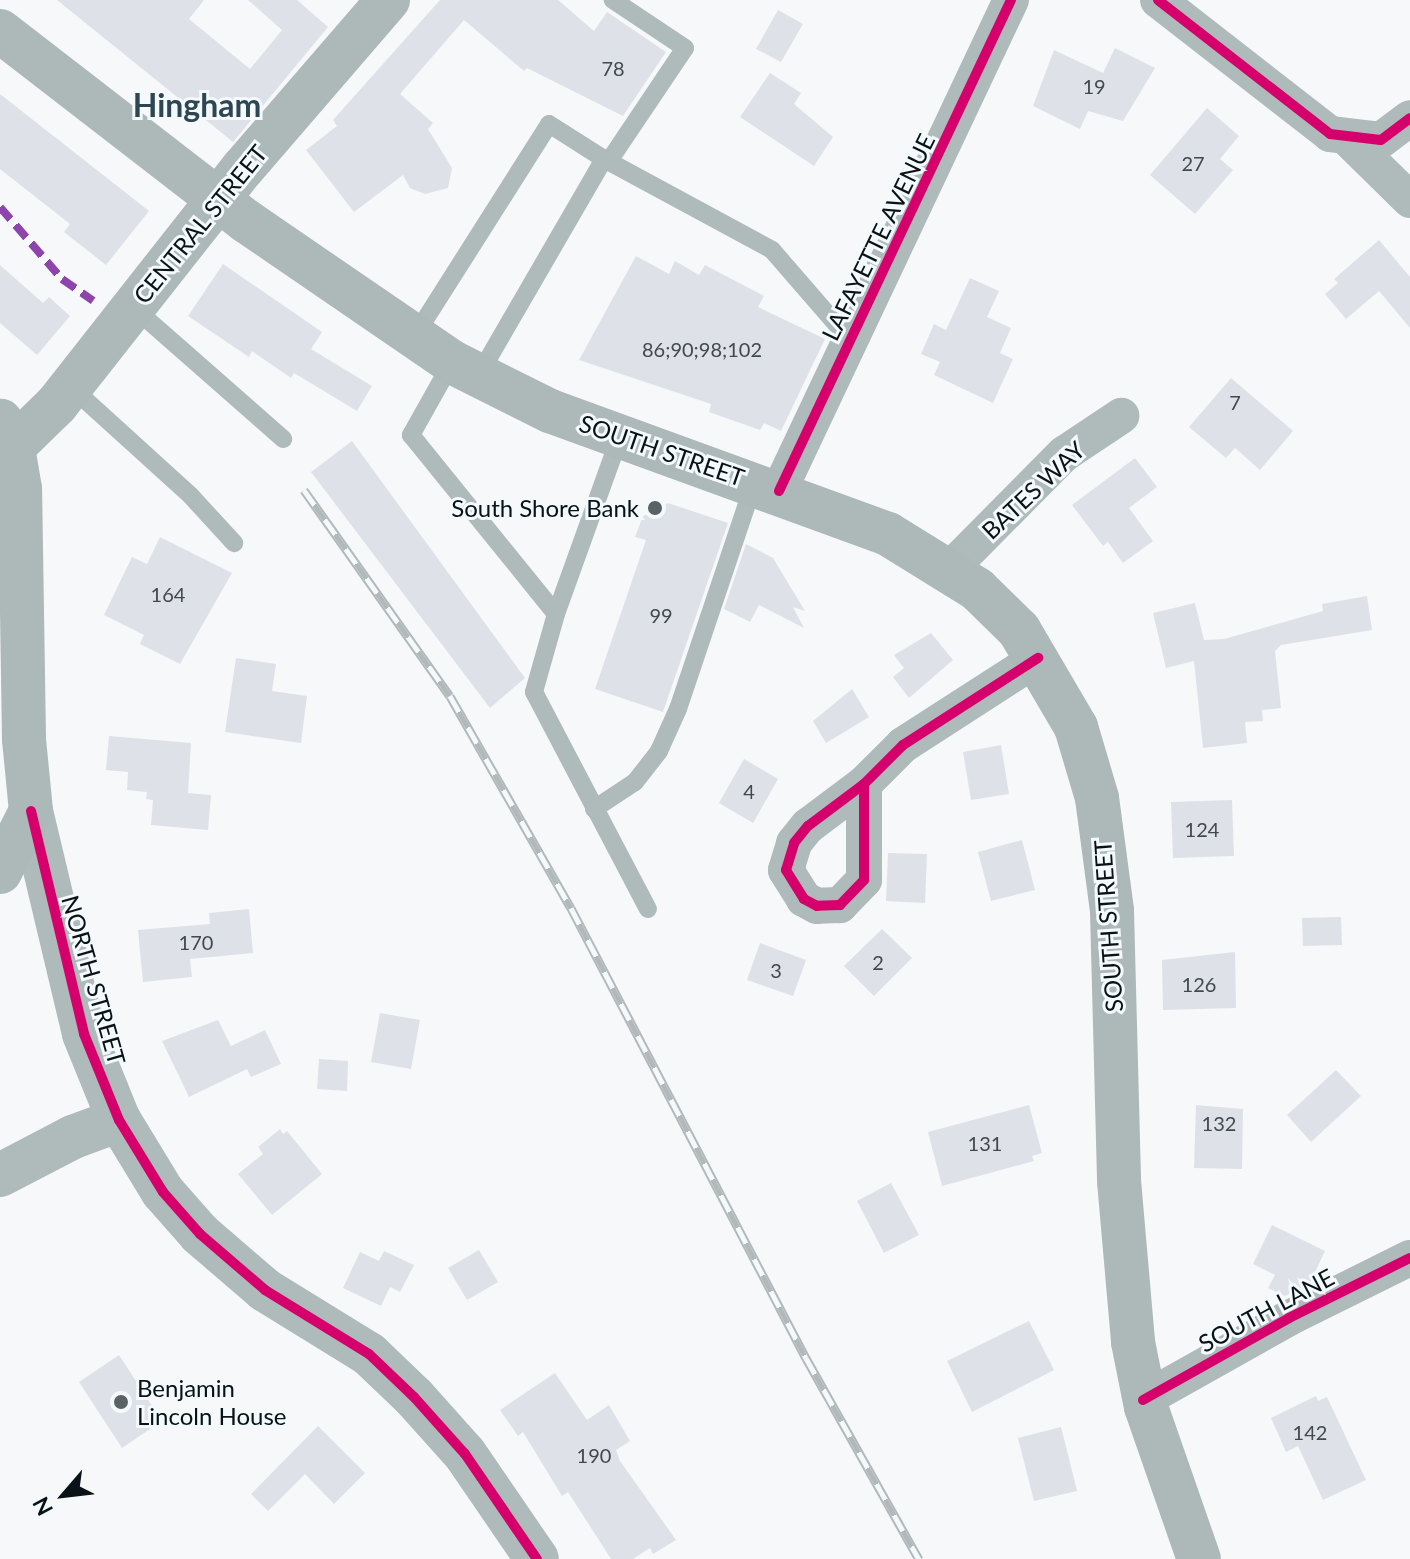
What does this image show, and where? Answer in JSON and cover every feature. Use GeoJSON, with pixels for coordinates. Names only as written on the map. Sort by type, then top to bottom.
{"type":"FeatureCollection","features":[{"type":"Feature","properties":{"kind":"main road","name":"CENTRAL STREET"},"geometry":{"type":"LineString","coordinates":[[6,433],[71,387],[372,5]]}},
{"type":"Feature","properties":{"kind":"main road","name":"SOUTH STREET"},"geometry":{"type":"LineString","coordinates":[[0,31],[220,199],[414,338],[465,369],[513,396],[767,486],[888,534],[950,569],[997,605],[1038,658],[1076,727],[1097,798],[1105,853],[1119,1181],[1133,1342],[1143,1400],[1199,1559]]}},
{"type":"Feature","properties":{"kind":"main road","name":"NORTH STREET"},"geometry":{"type":"LineString","coordinates":[[6,433],[20,489],[11,644],[31,811]]}},
{"type":"Feature","properties":{"kind":"main road"},"geometry":{"type":"LineString","coordinates":[[0,872],[31,811]]}},
{"type":"Feature","properties":{"kind":"street","name":"LAFAYETTE AVENUE"},"geometry":{"type":"LineString","coordinates":[[767,486],[850,340],[1011,0]]}},
{"type":"Feature","properties":{"kind":"street"},"geometry":{"type":"LineString","coordinates":[[1158,0],[1199,28],[1293,110],[1348,139],[1410,200]]}},
{"type":"Feature","properties":{"kind":"street"},"geometry":{"type":"LineString","coordinates":[[1348,139],[1381,140],[1410,118]]}},
{"type":"Feature","properties":{"kind":"street","name":"BATES WAY"},"geometry":{"type":"LineString","coordinates":[[950,569],[1064,454],[1121,416]]}},
{"type":"Feature","properties":{"kind":"street"},"geometry":{"type":"LineString","coordinates":[[864,784],[903,745],[1038,658]]}},
{"type":"Feature","properties":{"kind":"street","name":"NORTH STREET"},"geometry":{"type":"LineString","coordinates":[[31,811],[67,976],[99,1076],[119,1120],[163,1192],[200,1234],[265,1290],[369,1354],[414,1397],[465,1454],[537,1559]]}},
{"type":"Feature","properties":{"kind":"street"},"geometry":{"type":"LineString","coordinates":[[0,1175],[73,1137],[119,1120]]}},
{"type":"Feature","properties":{"kind":"street","name":"SOUTH LANE"},"geometry":{"type":"LineString","coordinates":[[1143,1400],[1289,1318],[1410,1258]]}},
{"type":"Feature","properties":{"kind":"lane"},"geometry":{"type":"LineString","coordinates":[[556,614],[411,435],[465,369],[685,48],[613,0]]}},
{"type":"Feature","properties":{"kind":"lane"},"geometry":{"type":"LineString","coordinates":[[414,338],[549,124],[607,160],[772,250],[850,340]]}},
{"type":"Feature","properties":{"kind":"lane"},"geometry":{"type":"LineString","coordinates":[[133,307],[283,439]]}},
{"type":"Feature","properties":{"kind":"lane"},"geometry":{"type":"LineString","coordinates":[[71,387],[191,496],[234,543]]}},
{"type":"Feature","properties":{"kind":"lane"},"geometry":{"type":"LineString","coordinates":[[620,436],[556,614],[534,692],[648,909]]}},
{"type":"Feature","properties":{"kind":"lane"},"geometry":{"type":"LineString","coordinates":[[594,809],[635,782],[659,751],[767,486]]}},
{"type":"Feature","properties":{"kind":"building"},"geometry":{"type":"Polygon","coordinates":[[[57,0],[204,0],[189,19],[250,69],[282,30],[248,0],[297,0],[328,27],[233,142],[57,0]]]}},
{"type":"Feature","properties":{"kind":"building"},"geometry":{"type":"Polygon","coordinates":[[[440,0],[558,0],[594,31],[607,12],[666,52],[623,116],[527,68],[524,71],[464,20],[400,94],[433,123],[428,129],[452,168],[448,188],[425,194],[410,188],[403,175],[354,212],[306,150],[337,126],[333,120],[440,0]]]}},
{"type":"Feature","properties":{"kind":"building"},"geometry":{"type":"Polygon","coordinates":[[[778,10],[803,24],[781,62],[756,49],[778,10]]]}},
{"type":"Feature","properties":{"kind":"building"},"geometry":{"type":"Polygon","coordinates":[[[1115,48],[1155,68],[1123,121],[1088,111],[1080,129],[1033,106],[1054,50],[1103,73],[1115,48]]]}},
{"type":"Feature","properties":{"kind":"building"},"geometry":{"type":"Polygon","coordinates":[[[770,73],[801,93],[794,104],[833,137],[814,166],[740,117],[770,73]]]}},
{"type":"Feature","properties":{"kind":"building"},"geometry":{"type":"Polygon","coordinates":[[[0,94],[149,211],[106,265],[64,232],[70,224],[0,169],[0,94]]]}},
{"type":"Feature","properties":{"kind":"building"},"geometry":{"type":"Polygon","coordinates":[[[1207,108],[1239,136],[1220,159],[1233,170],[1195,214],[1150,175],[1207,108]]]}},
{"type":"Feature","properties":{"kind":"building"},"geometry":{"type":"Polygon","coordinates":[[[1379,240],[1410,277],[1410,328],[1379,291],[1346,319],[1325,294],[1338,283],[1334,279],[1379,240]]]}},
{"type":"Feature","properties":{"kind":"building"},"geometry":{"type":"Polygon","coordinates":[[[636,256],[669,274],[675,261],[699,275],[705,265],[764,296],[758,307],[825,339],[781,431],[764,423],[760,430],[709,412],[711,404],[579,360],[636,256]]]}},
{"type":"Feature","properties":{"kind":"building"},"geometry":{"type":"Polygon","coordinates":[[[223,264],[322,332],[311,349],[372,386],[357,411],[294,373],[291,378],[252,351],[249,357],[188,316],[223,264]]]}},
{"type":"Feature","properties":{"kind":"building"},"geometry":{"type":"Polygon","coordinates":[[[0,265],[43,303],[49,297],[70,316],[37,355],[0,323],[0,265]]]}},
{"type":"Feature","properties":{"kind":"building"},"geometry":{"type":"Polygon","coordinates":[[[970,278],[999,291],[987,317],[1011,328],[1000,353],[1013,359],[993,403],[934,375],[940,362],[921,354],[934,324],[946,330],[970,278]]]}},
{"type":"Feature","properties":{"kind":"building"},"geometry":{"type":"Polygon","coordinates":[[[1231,378],[1293,431],[1260,470],[1235,448],[1226,458],[1189,427],[1231,378]]]}},
{"type":"Feature","properties":{"kind":"building"},"geometry":{"type":"Polygon","coordinates":[[[352,441],[525,678],[490,708],[311,472],[352,441]]]}},
{"type":"Feature","properties":{"kind":"building"},"geometry":{"type":"Polygon","coordinates":[[[1135,458],[1157,487],[1129,508],[1153,541],[1123,563],[1108,542],[1103,546],[1072,505],[1135,458]]]}},
{"type":"Feature","properties":{"kind":"building"},"geometry":{"type":"Polygon","coordinates":[[[668,503],[728,523],[663,712],[595,689],[646,540],[635,537],[643,516],[668,503]]]}},
{"type":"Feature","properties":{"kind":"building"},"geometry":{"type":"Polygon","coordinates":[[[160,537],[232,573],[180,664],[140,644],[144,635],[104,615],[132,557],[147,564],[160,537]]]}},
{"type":"Feature","properties":{"kind":"building"},"geometry":{"type":"Polygon","coordinates":[[[746,544],[773,558],[805,611],[793,607],[804,628],[759,605],[750,622],[724,609],[746,544]]]}},
{"type":"Feature","properties":{"kind":"building"},"geometry":{"type":"Polygon","coordinates":[[[1367,596],[1372,630],[1281,645],[1275,651],[1281,708],[1262,710],[1263,721],[1245,722],[1247,743],[1203,748],[1194,661],[1166,668],[1153,613],[1195,603],[1204,640],[1224,639],[1323,611],[1322,604],[1367,596]]]}},
{"type":"Feature","properties":{"kind":"building"},"geometry":{"type":"Polygon","coordinates":[[[931,633],[953,660],[909,698],[893,677],[904,668],[894,655],[931,633]]]}},
{"type":"Feature","properties":{"kind":"building"},"geometry":{"type":"Polygon","coordinates":[[[236,658],[276,664],[272,691],[307,696],[301,743],[225,732],[236,658]]]}},
{"type":"Feature","properties":{"kind":"building"},"geometry":{"type":"Polygon","coordinates":[[[852,689],[869,717],[826,743],[813,721],[852,689]]]}},
{"type":"Feature","properties":{"kind":"building"},"geometry":{"type":"Polygon","coordinates":[[[109,736],[191,743],[188,793],[211,795],[208,830],[151,825],[153,800],[146,799],[147,792],[127,790],[128,772],[106,770],[109,736]]]}},
{"type":"Feature","properties":{"kind":"building"},"geometry":{"type":"Polygon","coordinates":[[[1001,745],[1009,794],[971,800],[963,752],[1001,745]]]}},
{"type":"Feature","properties":{"kind":"building"},"geometry":{"type":"Polygon","coordinates":[[[744,759],[778,779],[753,823],[719,803],[744,759]]]}},
{"type":"Feature","properties":{"kind":"building"},"geometry":{"type":"Polygon","coordinates":[[[1232,800],[1234,856],[1173,858],[1171,802],[1232,800]]]}},
{"type":"Feature","properties":{"kind":"building"},"geometry":{"type":"Polygon","coordinates":[[[1022,840],[1035,890],[991,901],[978,852],[1022,840]]]}},
{"type":"Feature","properties":{"kind":"building"},"geometry":{"type":"Polygon","coordinates":[[[888,853],[927,854],[925,903],[886,901],[888,853]]]}},
{"type":"Feature","properties":{"kind":"building"},"geometry":{"type":"Polygon","coordinates":[[[249,909],[253,953],[190,959],[192,977],[143,982],[138,930],[210,924],[209,913],[249,909]]]}},
{"type":"Feature","properties":{"kind":"building"},"geometry":{"type":"Polygon","coordinates":[[[1341,917],[1342,945],[1303,946],[1302,918],[1341,917]]]}},
{"type":"Feature","properties":{"kind":"building"},"geometry":{"type":"Polygon","coordinates":[[[882,929],[912,958],[874,996],[844,966],[882,929]]]}},
{"type":"Feature","properties":{"kind":"building"},"geometry":{"type":"Polygon","coordinates":[[[760,943],[806,960],[793,996],[747,980],[760,943]]]}},
{"type":"Feature","properties":{"kind":"building"},"geometry":{"type":"Polygon","coordinates":[[[1235,952],[1236,1008],[1163,1010],[1162,960],[1235,952]]]}},
{"type":"Feature","properties":{"kind":"building"},"geometry":{"type":"Polygon","coordinates":[[[380,1013],[420,1020],[411,1069],[371,1062],[380,1013]]]}},
{"type":"Feature","properties":{"kind":"building"},"geometry":{"type":"Polygon","coordinates":[[[218,1020],[231,1046],[265,1030],[281,1064],[251,1077],[247,1069],[189,1097],[162,1041],[218,1020]]]}},
{"type":"Feature","properties":{"kind":"building"},"geometry":{"type":"Polygon","coordinates":[[[319,1059],[348,1061],[347,1091],[317,1089],[319,1059]]]}},
{"type":"Feature","properties":{"kind":"building"},"geometry":{"type":"Polygon","coordinates":[[[1336,1070],[1361,1096],[1311,1142],[1287,1115],[1336,1070]]]}},
{"type":"Feature","properties":{"kind":"building"},"geometry":{"type":"Polygon","coordinates":[[[1029,1105],[1042,1153],[1032,1156],[1034,1161],[942,1186],[928,1132],[1029,1105]]]}},
{"type":"Feature","properties":{"kind":"building"},"geometry":{"type":"Polygon","coordinates":[[[1196,1105],[1243,1109],[1242,1169],[1194,1168],[1196,1105]]]}},
{"type":"Feature","properties":{"kind":"building"},"geometry":{"type":"Polygon","coordinates":[[[280,1129],[283,1134],[287,1131],[322,1174],[272,1215],[238,1174],[263,1154],[258,1147],[280,1129]]]}},
{"type":"Feature","properties":{"kind":"building"},"geometry":{"type":"Polygon","coordinates":[[[891,1183],[919,1235],[884,1253],[857,1201],[891,1183]]]}},
{"type":"Feature","properties":{"kind":"building"},"geometry":{"type":"Polygon","coordinates":[[[1272,1225],[1325,1251],[1309,1285],[1285,1296],[1268,1288],[1275,1275],[1253,1264],[1272,1225]]]}},
{"type":"Feature","properties":{"kind":"building"},"geometry":{"type":"Polygon","coordinates":[[[479,1250],[498,1282],[467,1300],[448,1268],[479,1250]]]}},
{"type":"Feature","properties":{"kind":"building"},"geometry":{"type":"Polygon","coordinates":[[[384,1251],[414,1265],[400,1292],[390,1287],[381,1306],[343,1288],[360,1252],[379,1261],[384,1251]]]}},
{"type":"Feature","properties":{"kind":"building"},"geometry":{"type":"Polygon","coordinates":[[[1029,1321],[1054,1370],[972,1412],[947,1361],[1029,1321]]]}},
{"type":"Feature","properties":{"kind":"building","name":"Benjamin Lincoln House"},"geometry":{"type":"Polygon","coordinates":[[[119,1355],[162,1421],[122,1448],[79,1382],[119,1355]]]}},
{"type":"Feature","properties":{"kind":"building"},"geometry":{"type":"Polygon","coordinates":[[[555,1373],[587,1420],[609,1405],[630,1441],[616,1450],[620,1461],[676,1540],[653,1554],[650,1548],[633,1559],[611,1559],[568,1492],[562,1496],[523,1432],[518,1436],[500,1410],[555,1373]]]}},
{"type":"Feature","properties":{"kind":"building"},"geometry":{"type":"Polygon","coordinates":[[[1316,1396],[1318,1401],[1327,1397],[1366,1480],[1323,1500],[1298,1446],[1286,1452],[1271,1418],[1316,1396]]]}},
{"type":"Feature","properties":{"kind":"building"},"geometry":{"type":"Polygon","coordinates":[[[318,1426],[365,1473],[334,1504],[305,1474],[268,1511],[251,1494],[318,1426]]]}},
{"type":"Feature","properties":{"kind":"building"},"geometry":{"type":"Polygon","coordinates":[[[1061,1427],[1077,1491],[1034,1501],[1018,1438],[1061,1427]]]}},
{"type":"Feature","properties":{"kind":"railway"},"geometry":{"type":"LineString","coordinates":[[304,490],[450,696],[571,908],[806,1358],[919,1559]]}},
{"type":"Feature","properties":{"kind":"marked path"},"geometry":{"type":"LineString","coordinates":[[0,207],[62,279],[93,301]]}},
{"type":"Feature","properties":{"kind":"cycle path"},"geometry":{"type":"LineString","coordinates":[[779,491],[1011,0]]}},
{"type":"Feature","properties":{"kind":"cycle path"},"geometry":{"type":"LineString","coordinates":[[1158,0],[1330,134],[1381,140],[1410,118]]}},
{"type":"Feature","properties":{"kind":"cycle path"},"geometry":{"type":"LineString","coordinates":[[864,784],[864,880],[840,905],[817,906],[804,899],[786,870],[794,843],[808,826],[864,784],[903,745],[1038,658]]}},
{"type":"Feature","properties":{"kind":"cycle path"},"geometry":{"type":"LineString","coordinates":[[31,811],[84,1034],[119,1120],[163,1192],[200,1234],[265,1290],[369,1354],[414,1397],[465,1454],[537,1559]]}},
{"type":"Feature","properties":{"kind":"cycle path"},"geometry":{"type":"LineString","coordinates":[[1143,1400],[1289,1318],[1410,1258]]}},
{"type":"Feature","properties":{"kind":"place","name":"South Shore Bank"},"geometry":{"type":"Point","coordinates":[655,508]}},
{"type":"Feature","properties":{"kind":"place","name":"Benjamin Lincoln House"},"geometry":{"type":"Point","coordinates":[121,1402]}},
{"type":"Feature","properties":{"kind":"district","name":"Hingham"},"geometry":{"type":"Point","coordinates":[197,105]}}]}
